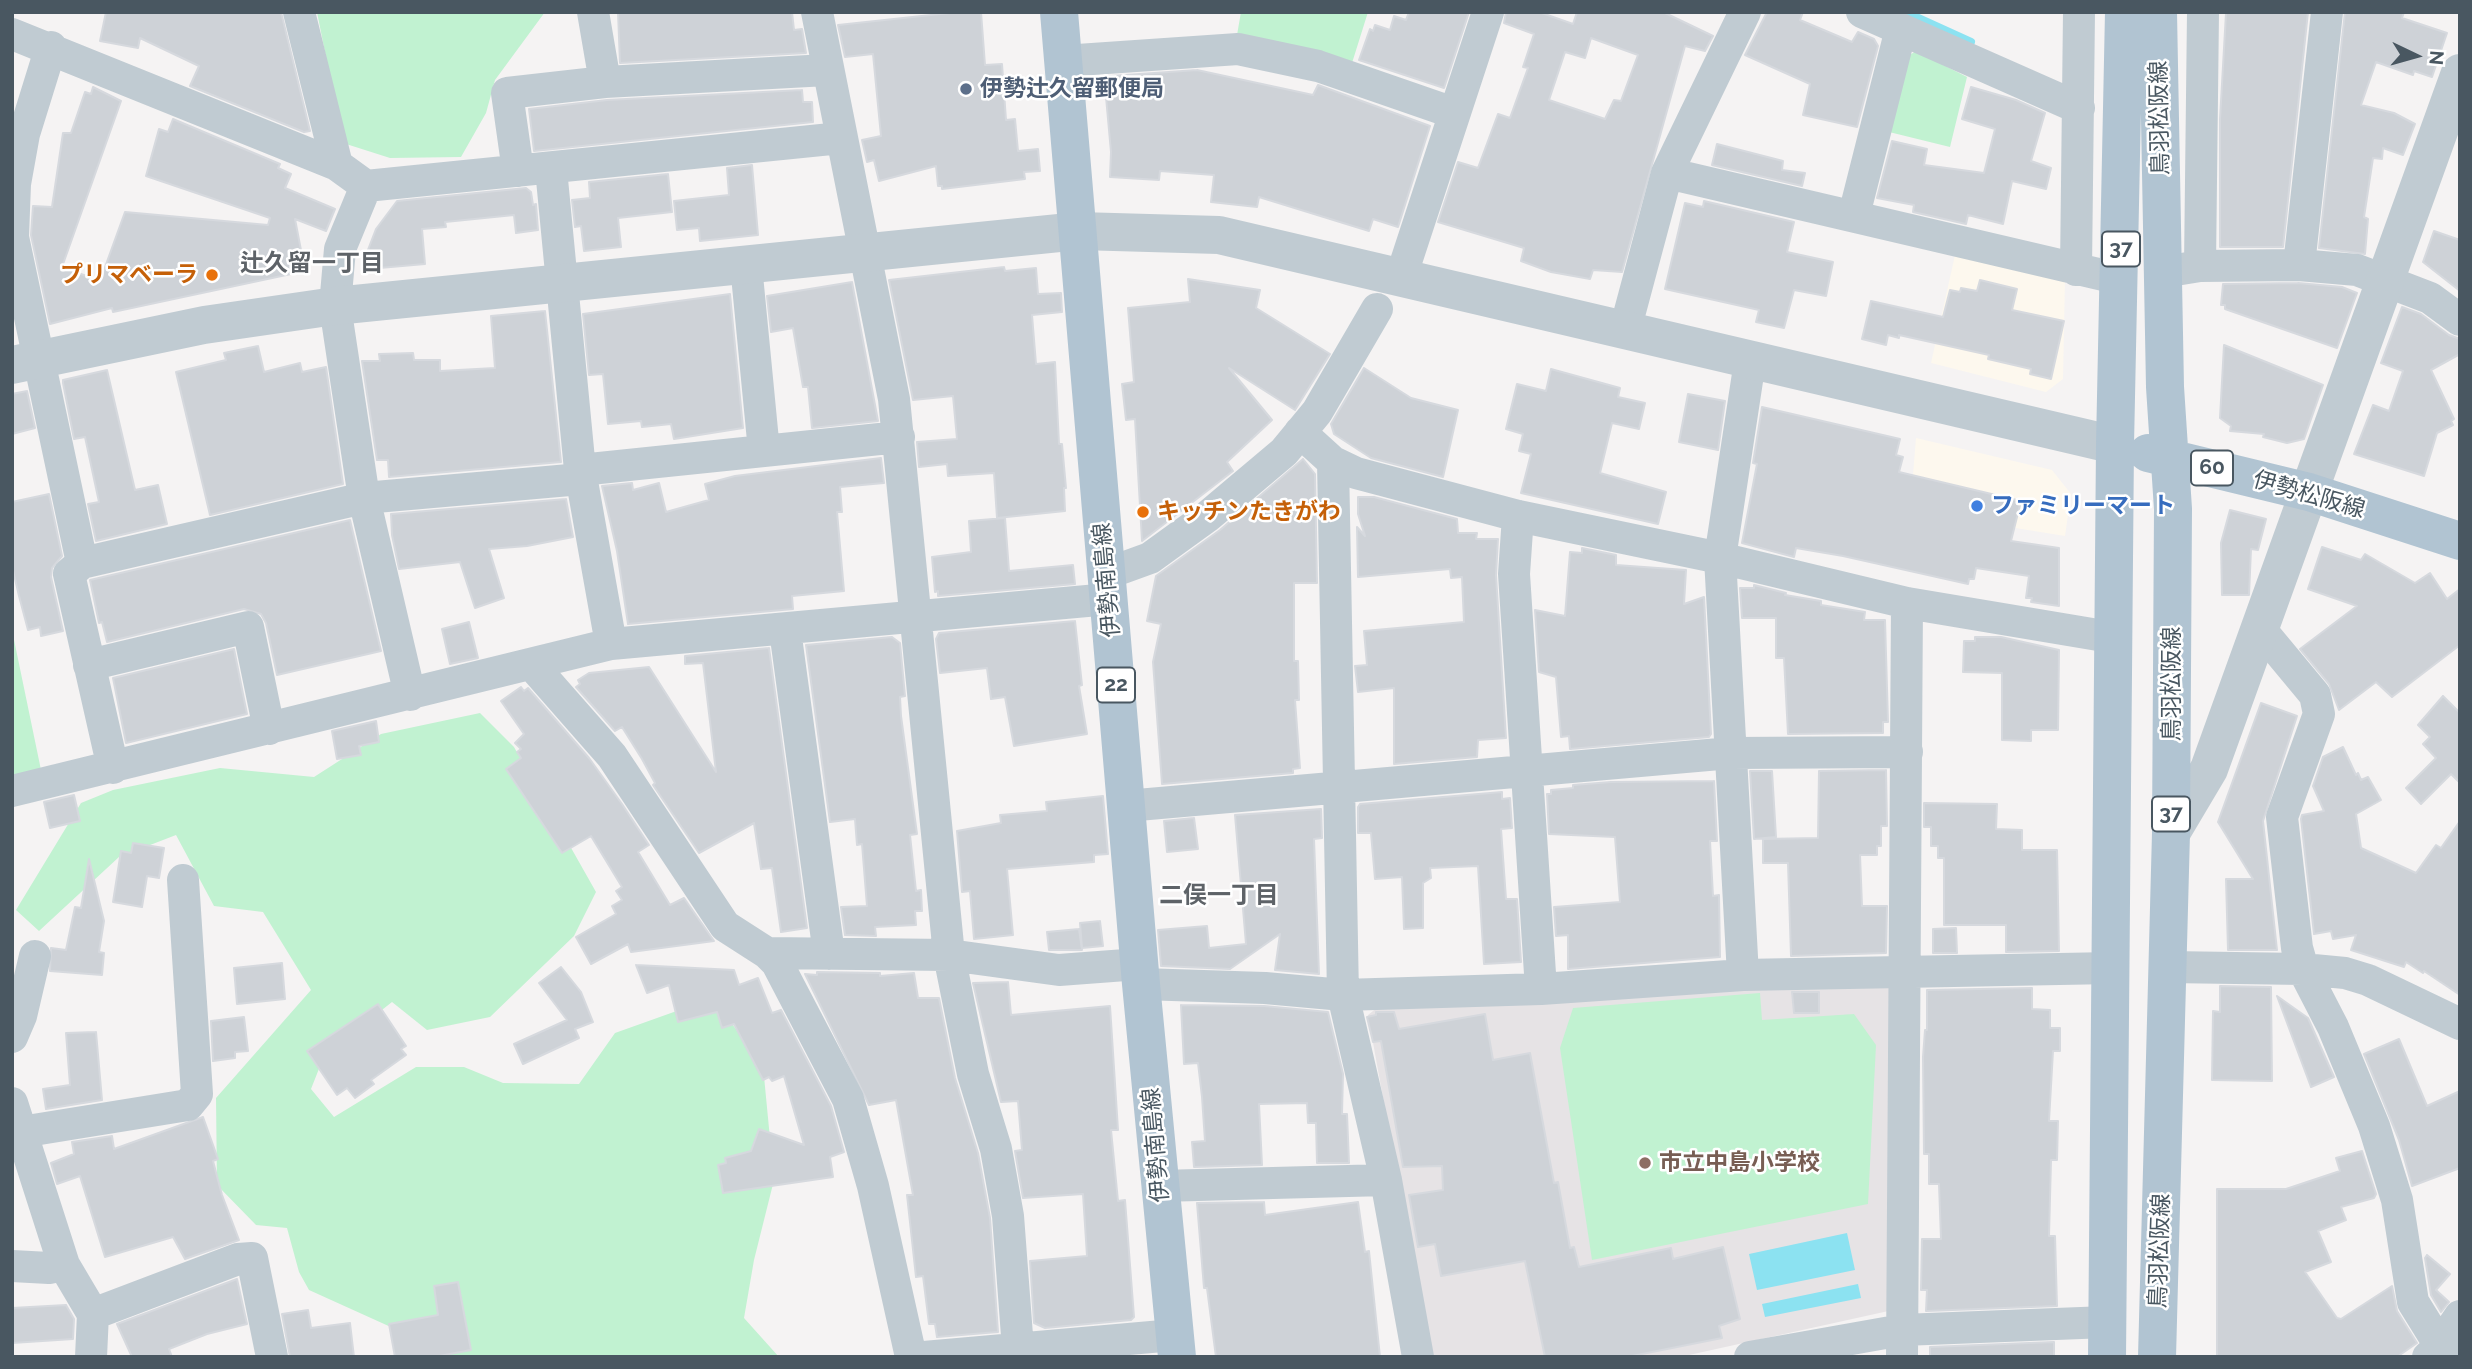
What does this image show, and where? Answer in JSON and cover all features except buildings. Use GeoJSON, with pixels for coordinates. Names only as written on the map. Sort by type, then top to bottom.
{"type":"FeatureCollection","features":[{"type":"Feature","properties":{"kind":"main road","name":"伊勢南島線"},"geometry":{"type":"LineString","coordinates":[[1059,12],[1140,974],[1176,1346]]}},
{"type":"Feature","properties":{"kind":"main road","name":"鳥羽松阪線"},"geometry":{"type":"LineString","coordinates":[[2107,1339],[2116,638],[2115,445],[2124,12]]}},
{"type":"Feature","properties":{"kind":"main road","name":"鳥羽松阪線"},"geometry":{"type":"LineString","coordinates":[[2157,1357],[2171,833],[2173,509],[2163,272],[2158,12]]}},
{"type":"Feature","properties":{"kind":"main road","name":"伊勢松阪線"},"geometry":{"type":"LineString","coordinates":[[2115,445],[2309,492],[2460,541]]}},
{"type":"Feature","properties":{"kind":"street"},"geometry":{"type":"LineString","coordinates":[[299,12],[337,165]]}},
{"type":"Feature","properties":{"kind":"street"},"geometry":{"type":"LineString","coordinates":[[593,12],[605,82]]}},
{"type":"Feature","properties":{"kind":"street"},"geometry":{"type":"LineString","coordinates":[[817,12],[899,437],[949,955],[974,1074],[996,1149],[1008,1216],[1018,1349]]}},
{"type":"Feature","properties":{"kind":"street"},"geometry":{"type":"LineString","coordinates":[[1401,277],[1488,12]]}},
{"type":"Feature","properties":{"kind":"street"},"geometry":{"type":"LineString","coordinates":[[1625,330],[1667,173],[1745,12]]}},
{"type":"Feature","properties":{"kind":"street"},"geometry":{"type":"LineString","coordinates":[[1862,12],[2079,108]]}},
{"type":"Feature","properties":{"kind":"street"},"geometry":{"type":"LineString","coordinates":[[2076,270],[2080,12]]}},
{"type":"Feature","properties":{"kind":"street"},"geometry":{"type":"LineString","coordinates":[[2200,266],[2203,12]]}},
{"type":"Feature","properties":{"kind":"street"},"geometry":{"type":"LineString","coordinates":[[2299,265],[2327,12]]}},
{"type":"Feature","properties":{"kind":"street"},"geometry":{"type":"LineString","coordinates":[[1853,215],[1900,29]]}},
{"type":"Feature","properties":{"kind":"street"},"geometry":{"type":"LineString","coordinates":[[12,34],[51,47],[337,165],[366,186],[841,138]]}},
{"type":"Feature","properties":{"kind":"street"},"geometry":{"type":"LineString","coordinates":[[51,47],[14,176],[13,237],[26,362],[82,563]]}},
{"type":"Feature","properties":{"kind":"street"},"geometry":{"type":"LineString","coordinates":[[1063,61],[1238,49],[1318,66],[1454,113]]}},
{"type":"Feature","properties":{"kind":"street"},"geometry":{"type":"LineString","coordinates":[[518,171],[507,93],[605,82],[827,70]]}},
{"type":"Feature","properties":{"kind":"street"},"geometry":{"type":"LineString","coordinates":[[2171,833],[2209,769],[2460,73]]}},
{"type":"Feature","properties":{"kind":"street"},"geometry":{"type":"LineString","coordinates":[[551,169],[581,475],[611,645]]}},
{"type":"Feature","properties":{"kind":"street"},"geometry":{"type":"LineString","coordinates":[[1667,173],[2120,279]]}},
{"type":"Feature","properties":{"kind":"street"},"geometry":{"type":"LineString","coordinates":[[366,186],[340,249],[335,306],[364,498],[410,695]]}},
{"type":"Feature","properties":{"kind":"street"},"geometry":{"type":"LineString","coordinates":[[26,362],[204,324],[335,306],[1079,231],[1219,235],[2115,445]]}},
{"type":"Feature","properties":{"kind":"street"},"geometry":{"type":"LineString","coordinates":[[746,265],[764,451]]}},
{"type":"Feature","properties":{"kind":"street"},"geometry":{"type":"LineString","coordinates":[[2163,272],[2200,266],[2299,265],[2357,270],[2430,298],[2460,320]]}},
{"type":"Feature","properties":{"kind":"street"},"geometry":{"type":"LineString","coordinates":[[12,791],[611,645],[915,617],[1107,586],[1208,516],[1284,453],[1317,412],[1377,309]]}},
{"type":"Feature","properties":{"kind":"street"},"geometry":{"type":"LineString","coordinates":[[1743,975],[1720,558],[1750,361]]}},
{"type":"Feature","properties":{"kind":"street"},"geometry":{"type":"LineString","coordinates":[[1300,432],[1333,463],[1356,473],[1518,516],[1720,558],[1907,603],[2116,638]]}},
{"type":"Feature","properties":{"kind":"street"},"geometry":{"type":"LineString","coordinates":[[113,768],[69,574],[82,563],[364,498],[899,437]]}},
{"type":"Feature","properties":{"kind":"street"},"geometry":{"type":"LineString","coordinates":[[1333,463],[1343,995],[1386,1180],[1418,1357]]}},
{"type":"Feature","properties":{"kind":"street"},"geometry":{"type":"LineString","coordinates":[[1518,516],[1514,574],[1541,989]]}},
{"type":"Feature","properties":{"kind":"street"},"geometry":{"type":"LineString","coordinates":[[1902,1344],[1907,603]]}},
{"type":"Feature","properties":{"kind":"street"},"geometry":{"type":"LineString","coordinates":[[89,665],[248,627],[269,729]]}},
{"type":"Feature","properties":{"kind":"street"},"geometry":{"type":"LineString","coordinates":[[785,630],[829,954]]}},
{"type":"Feature","properties":{"kind":"street"},"geometry":{"type":"LineString","coordinates":[[2261,630],[2315,695],[2319,714],[2282,817],[2297,948],[2303,969],[2328,1017],[2374,1126],[2397,1200],[2413,1302],[2438,1353]]}},
{"type":"Feature","properties":{"kind":"street"},"geometry":{"type":"LineString","coordinates":[[533,666],[612,756],[725,926],[767,953],[777,963],[848,1099],[873,1186],[911,1357]]}},
{"type":"Feature","properties":{"kind":"street"},"geometry":{"type":"LineString","coordinates":[[1126,806],[1731,754],[1907,752]]}},
{"type":"Feature","properties":{"kind":"street"},"geometry":{"type":"LineString","coordinates":[[91,1357],[93,1314],[64,1265],[17,1118],[188,1105],[197,1094],[183,880]]}},
{"type":"Feature","properties":{"kind":"street"},"geometry":{"type":"LineString","coordinates":[[767,953],[949,955],[1059,970],[1140,974],[1343,995],[1541,989],[1743,975],[2112,968]]}},
{"type":"Feature","properties":{"kind":"street"},"geometry":{"type":"LineString","coordinates":[[12,1038],[21,1016],[35,956]]}},
{"type":"Feature","properties":{"kind":"street"},"geometry":{"type":"LineString","coordinates":[[2168,967],[2303,969],[2345,973],[2368,980],[2460,1024]]}},
{"type":"Feature","properties":{"kind":"street"},"geometry":{"type":"LineString","coordinates":[[1160,1186],[1386,1180]]}},
{"type":"Feature","properties":{"kind":"street"},"geometry":{"type":"LineString","coordinates":[[93,1314],[238,1259],[252,1258],[272,1357]]}},
{"type":"Feature","properties":{"kind":"street"},"geometry":{"type":"LineString","coordinates":[[12,1266],[49,1268],[64,1265]]}},
{"type":"Feature","properties":{"kind":"street"},"geometry":{"type":"LineString","coordinates":[[2438,1353],[2460,1317]]}},
{"type":"Feature","properties":{"kind":"street"},"geometry":{"type":"LineString","coordinates":[[1750,1357],[1902,1344],[2107,1339]]}},
{"type":"Feature","properties":{"kind":"street"},"geometry":{"type":"LineString","coordinates":[[924,1357],[1018,1349],[1176,1346]]}},
{"type":"Feature","properties":{"kind":"shaded area"},"geometry":{"type":"Polygon","coordinates":[[[1955,255],[2065,280],[2063,379],[2046,392],[1931,363],[1955,255]]]}},
{"type":"Feature","properties":{"kind":"shaded area"},"geometry":{"type":"Polygon","coordinates":[[[1916,438],[2052,470],[2071,494],[2065,536],[1910,511],[1916,438]]]}},
{"type":"Feature","properties":{"kind":"shaded area","name":"市立中島小学校"},"geometry":{"type":"Polygon","coordinates":[[[1886,981],[1899,993],[1893,1310],[1680,1357],[1430,1357],[1368,1015],[1378,1007],[1886,981]]]}},
{"type":"Feature","properties":{"kind":"green space"},"geometry":{"type":"Polygon","coordinates":[[[317,12],[545,12],[495,80],[486,113],[461,157],[390,158],[343,143],[317,12]]]}},
{"type":"Feature","properties":{"kind":"green space"},"geometry":{"type":"Polygon","coordinates":[[[1241,12],[1368,12],[1352,63],[1237,35],[1241,12]]]}},
{"type":"Feature","properties":{"kind":"green space"},"geometry":{"type":"Polygon","coordinates":[[[1916,51],[1967,77],[1950,147],[1885,131],[1902,60],[1916,51]]]}},
{"type":"Feature","properties":{"kind":"green space"},"geometry":{"type":"Polygon","coordinates":[[[12,630],[41,770],[12,776],[12,630]]]}},
{"type":"Feature","properties":{"kind":"green space"},"geometry":{"type":"Polygon","coordinates":[[[480,713],[514,747],[596,892],[574,936],[490,1017],[427,1030],[392,1002],[324,1056],[311,1089],[334,1117],[416,1067],[464,1067],[503,1083],[579,1084],[615,1033],[713,998],[763,1066],[774,1180],[754,1260],[744,1318],[779,1357],[423,1357],[393,1328],[309,1290],[299,1272],[287,1228],[256,1225],[217,1185],[216,1098],[311,990],[263,912],[214,906],[176,835],[119,857],[39,931],[16,910],[81,803],[113,790],[220,768],[314,777],[381,734],[480,713]]]}},
{"type":"Feature","properties":{"kind":"green space"},"geometry":{"type":"Polygon","coordinates":[[[1760,993],[1762,1020],[1854,1014],[1876,1045],[1868,1204],[1592,1260],[1560,1048],[1573,1008],[1760,993]]]}},
{"type":"Feature","properties":{"kind":"water"},"geometry":{"type":"Polygon","coordinates":[[[1847,1233],[1855,1270],[1757,1290],[1749,1254],[1847,1233]]]}},
{"type":"Feature","properties":{"kind":"water"},"geometry":{"type":"Polygon","coordinates":[[[1858,1284],[1861,1298],[1765,1317],[1762,1304],[1858,1284]]]}},
{"type":"Feature","properties":{"kind":"waterway"},"geometry":{"type":"LineString","coordinates":[[1905,12],[1971,42]]}},
{"type":"Feature","properties":{"kind":"place","name":"伊勢辻久留郵便局"},"geometry":{"type":"Point","coordinates":[966,89]}},
{"type":"Feature","properties":{"kind":"place","name":"プリマベーラ"},"geometry":{"type":"Point","coordinates":[212,275]}},
{"type":"Feature","properties":{"kind":"place","name":"ファミリーマート"},"geometry":{"type":"Point","coordinates":[1977,506]}},
{"type":"Feature","properties":{"kind":"place","name":"キッチンたきがわ"},"geometry":{"type":"Point","coordinates":[1143,512]}},
{"type":"Feature","properties":{"kind":"place","name":"市立中島小学校"},"geometry":{"type":"Point","coordinates":[1645,1163]}},
{"type":"Feature","properties":{"kind":"district","name":"辻久留一丁目"},"geometry":{"type":"Point","coordinates":[312,264]}},
{"type":"Feature","properties":{"kind":"district","name":"二俣一丁目"},"geometry":{"type":"Point","coordinates":[1219,896]}}]}
